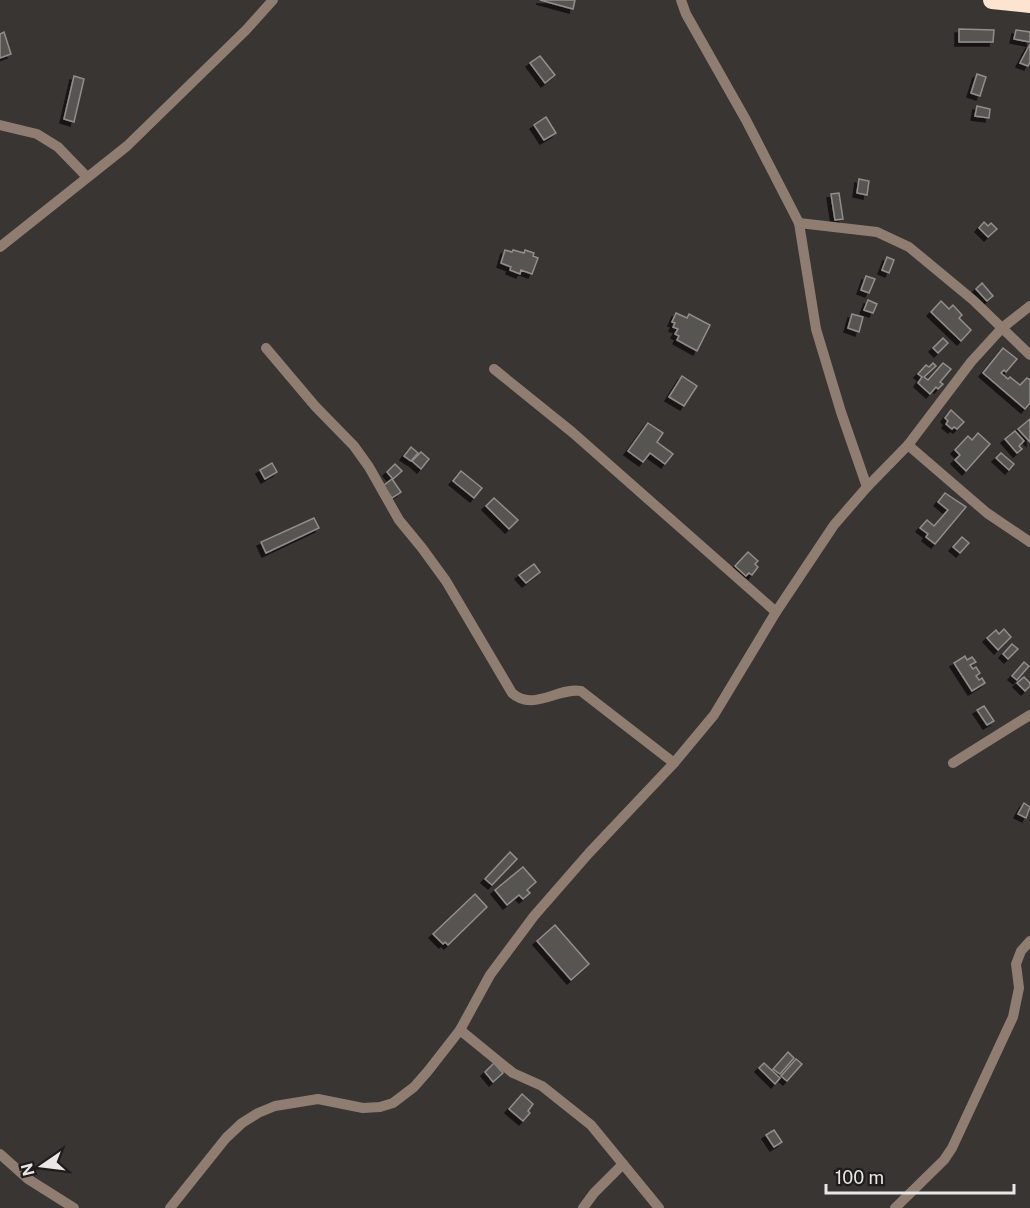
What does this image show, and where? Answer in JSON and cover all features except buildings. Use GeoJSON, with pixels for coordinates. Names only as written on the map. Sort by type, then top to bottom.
{"type":"FeatureCollection","features":[{"type":"Feature","properties":{"kind":"highway"},"geometry":{"type":"LineString","coordinates":[[992,0],[1030,4]]}},
{"type":"Feature","properties":{"kind":"street"},"geometry":{"type":"LineString","coordinates":[[0,246],[127,146],[246,30],[273,0]]}},
{"type":"Feature","properties":{"kind":"street"},"geometry":{"type":"LineString","coordinates":[[681,0],[686,14],[746,120],[799,223],[816,329],[867,487]]}},
{"type":"Feature","properties":{"kind":"street"},"geometry":{"type":"LineString","coordinates":[[0,125],[37,134],[58,147],[87,177]]}},
{"type":"Feature","properties":{"kind":"street"},"geometry":{"type":"LineString","coordinates":[[799,223],[877,232],[891,237],[926,260],[1030,355]]}},
{"type":"Feature","properties":{"kind":"street"},"geometry":{"type":"LineString","coordinates":[[170,1208],[226,1138],[242,1123],[275,1106],[318,1100],[363,1108],[380,1107],[393,1103],[414,1087],[460,1030],[490,975],[534,916],[589,853],[674,763],[714,715],[776,612],[834,525],[908,445],[971,362],[1002,328],[1030,306]]}},
{"type":"Feature","properties":{"kind":"street"},"geometry":{"type":"LineString","coordinates":[[266,348],[315,406],[354,446],[369,467],[399,520],[423,548],[446,581],[512,693],[522,700],[530,701],[573,690],[581,691],[674,763]]}},
{"type":"Feature","properties":{"kind":"street"},"geometry":{"type":"LineString","coordinates":[[494,369],[572,432],[776,612]]}},
{"type":"Feature","properties":{"kind":"street"},"geometry":{"type":"LineString","coordinates":[[908,445],[987,513],[1030,542]]}},
{"type":"Feature","properties":{"kind":"street"},"geometry":{"type":"LineString","coordinates":[[953,763],[1030,715]]}},
{"type":"Feature","properties":{"kind":"street"},"geometry":{"type":"LineString","coordinates":[[896,1208],[944,1160],[952,1148],[1013,1017],[1019,988],[1016,964],[1020,951],[1030,941]]}},
{"type":"Feature","properties":{"kind":"street"},"geometry":{"type":"LineString","coordinates":[[460,1030],[513,1073],[542,1086],[591,1125],[660,1208]]}},
{"type":"Feature","properties":{"kind":"street"},"geometry":{"type":"LineString","coordinates":[[0,1154],[28,1179],[74,1208]]}},
{"type":"Feature","properties":{"kind":"street"},"geometry":{"type":"LineString","coordinates":[[583,1208],[594,1193],[623,1164]]}}]}
